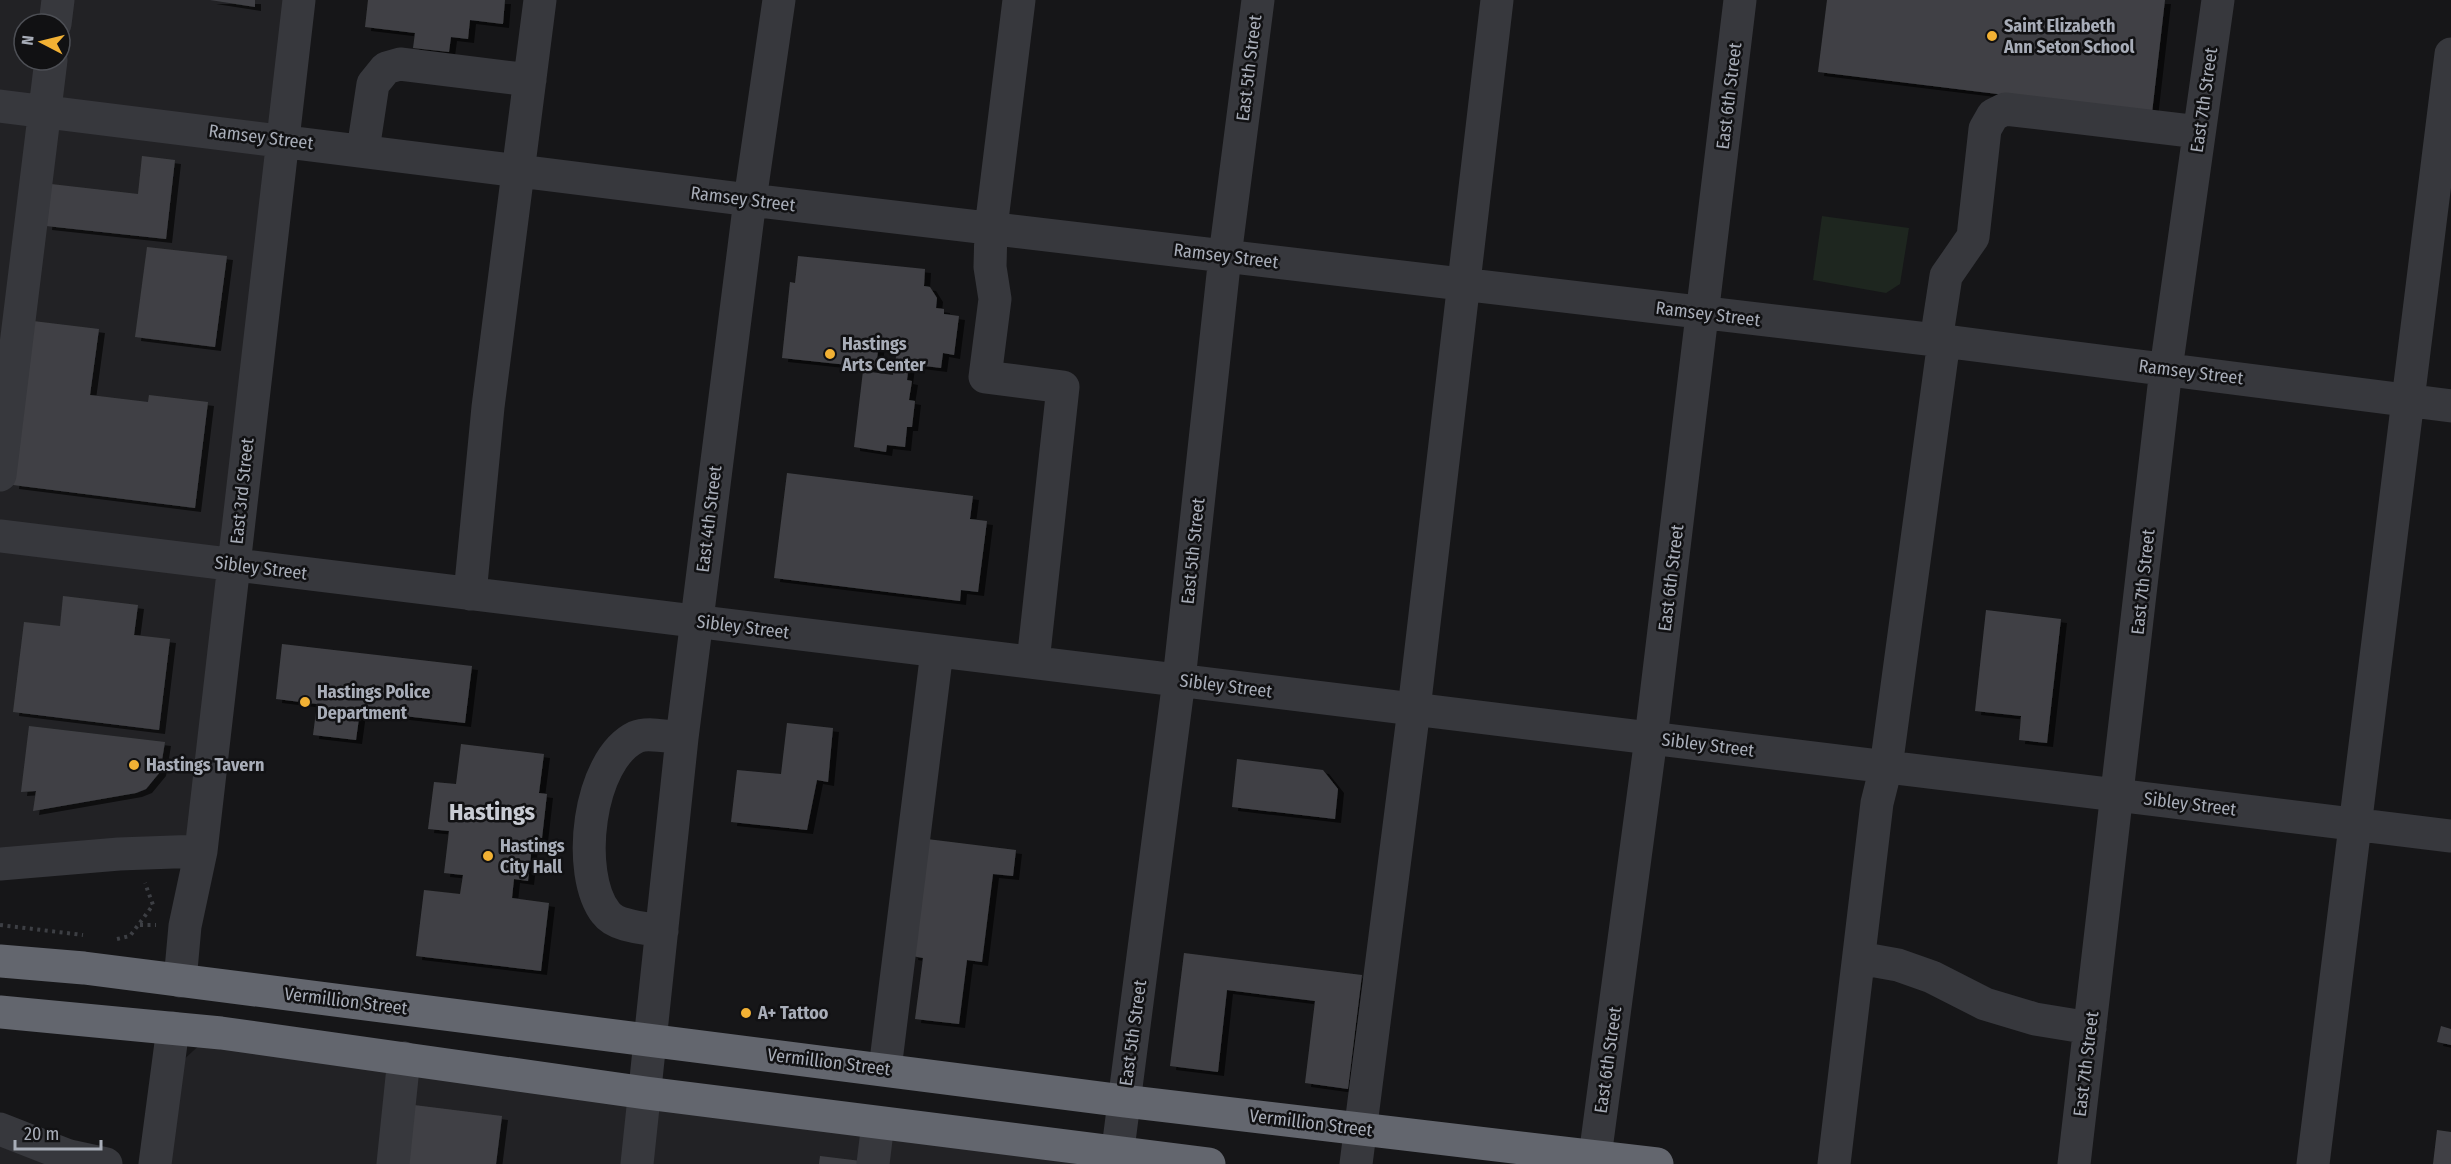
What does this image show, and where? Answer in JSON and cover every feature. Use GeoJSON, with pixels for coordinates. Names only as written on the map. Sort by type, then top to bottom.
{"type":"FeatureCollection","features":[{"type":"Feature","properties":{"kind":"highway","name":"Vermillion Street"},"geometry":{"type":"LineString","coordinates":[[0,961],[84,968],[1595,1160],[1657,1164]]}},
{"type":"Feature","properties":{"kind":"highway"},"geometry":{"type":"LineString","coordinates":[[0,1012],[174,1028],[404,1058],[878,1123],[1116,1159],[1209,1164]]}},
{"type":"Feature","properties":{"kind":"street","name":"East 3rd Street"},"geometry":{"type":"LineString","coordinates":[[180,981],[185,926],[201,852],[299,0]]}},
{"type":"Feature","properties":{"kind":"street"},"geometry":{"type":"LineString","coordinates":[[470,594],[488,407],[540,0]]}},
{"type":"Feature","properties":{"kind":"street","name":"East 4th Street"},"geometry":{"type":"LineString","coordinates":[[637,1164],[682,738],[750,200],[779,0]]}},
{"type":"Feature","properties":{"kind":"street"},"geometry":{"type":"LineString","coordinates":[[1018,0],[991,228],[990,267],[995,299],[985,376],[1063,387],[1033,663]]}},
{"type":"Feature","properties":{"kind":"street","name":"East 5th Street"},"geometry":{"type":"LineString","coordinates":[[1116,1159],[1179,680],[1225,256],[1258,0]]}},
{"type":"Feature","properties":{"kind":"street"},"geometry":{"type":"LineString","coordinates":[[1356,1164],[1414,709],[1497,0]]}},
{"type":"Feature","properties":{"kind":"street","name":"East 6th Street"},"geometry":{"type":"LineString","coordinates":[[1595,1160],[1652,738],[1740,0]]}},
{"type":"Feature","properties":{"kind":"street","name":"East 7th Street"},"geometry":{"type":"LineString","coordinates":[[2074,1164],[2166,369],[2218,0]]}},
{"type":"Feature","properties":{"kind":"street"},"geometry":{"type":"LineString","coordinates":[[2313,1164],[2451,54]]}},
{"type":"Feature","properties":{"kind":"street"},"geometry":{"type":"LineString","coordinates":[[363,150],[374,84],[386,68],[400,64],[530,80]]}},
{"type":"Feature","properties":{"kind":"street"},"geometry":{"type":"LineString","coordinates":[[0,476],[50,72]]}},
{"type":"Feature","properties":{"kind":"street","name":"Ramsey Street"},"geometry":{"type":"LineString","coordinates":[[0,106],[750,200],[1940,341],[2451,406]]}},
{"type":"Feature","properties":{"kind":"street"},"geometry":{"type":"LineString","coordinates":[[1834,1164],[1877,803],[1886,767],[1940,341],[1946,276],[1973,237],[1984,129],[1992,115],[2005,109],[2199,132]]}},
{"type":"Feature","properties":{"kind":"street","name":"Sibley Street"},"geometry":{"type":"LineString","coordinates":[[0,536],[2451,836]]}},
{"type":"Feature","properties":{"kind":"street"},"geometry":{"type":"LineString","coordinates":[[885,1069],[937,651]]}},
{"type":"Feature","properties":{"kind":"street"},"geometry":{"type":"LineString","coordinates":[[662,931],[622,922],[607,915],[596,896],[589,846],[591,813],[611,761],[625,744],[639,735],[682,738]]}},
{"type":"Feature","properties":{"kind":"street"},"geometry":{"type":"LineString","coordinates":[[0,864],[119,854],[201,852]]}},
{"type":"Feature","properties":{"kind":"street"},"geometry":{"type":"LineString","coordinates":[[1859,958],[1898,965],[1932,977],[1985,1004],[2035,1019],[2090,1028]]}},
{"type":"Feature","properties":{"kind":"street"},"geometry":{"type":"LineString","coordinates":[[155,1164],[174,1028]]}},
{"type":"Feature","properties":{"kind":"street"},"geometry":{"type":"LineString","coordinates":[[393,1164],[404,1058]]}},
{"type":"Feature","properties":{"kind":"street"},"geometry":{"type":"LineString","coordinates":[[873,1164],[878,1123]]}},
{"type":"Feature","properties":{"kind":"street"},"geometry":{"type":"LineString","coordinates":[[0,1129],[69,1156],[106,1164]]}},
{"type":"Feature","properties":{"kind":"path"},"geometry":{"type":"LineString","coordinates":[[0,925],[90,936]]}},
{"type":"Feature","properties":{"kind":"path"},"geometry":{"type":"LineString","coordinates":[[110,938],[130,936],[139,925]]}},
{"type":"Feature","properties":{"kind":"shaded area"},"geometry":{"type":"Polygon","coordinates":[[[0,0],[299,0],[201,851],[0,864],[0,0]]]}},
{"type":"Feature","properties":{"kind":"shaded area"},"geometry":{"type":"Polygon","coordinates":[[[1822,216],[1909,228],[1900,284],[1886,293],[1813,280],[1822,216]]]}},
{"type":"Feature","properties":{"kind":"shaded area"},"geometry":{"type":"Polygon","coordinates":[[[206,1039],[1116,1164],[155,1164],[179,1064],[206,1039]]]}},
{"type":"Feature","properties":{"kind":"shaded area"},"geometry":{"type":"Polygon","coordinates":[[[0,1129],[106,1164],[0,1164],[0,1129]]]}},
{"type":"Feature","properties":{"kind":"building"},"geometry":{"type":"Polygon","coordinates":[[[210,0],[255,0],[255,7],[210,0]]]}},
{"type":"Feature","properties":{"kind":"building"},"geometry":{"type":"Polygon","coordinates":[[[368,0],[505,0],[503,24],[470,20],[468,39],[451,37],[449,52],[413,48],[415,33],[365,27],[368,0]]]}},
{"type":"Feature","properties":{"kind":"building","name":"Saint Elizabeth Ann Seton School"},"geometry":{"type":"Polygon","coordinates":[[[1827,0],[2165,0],[2152,113],[1818,72],[1827,0]]]}},
{"type":"Feature","properties":{"kind":"building"},"geometry":{"type":"Polygon","coordinates":[[[142,156],[175,160],[166,239],[46,226],[51,184],[138,194],[142,156]]]}},
{"type":"Feature","properties":{"kind":"building"},"geometry":{"type":"Polygon","coordinates":[[[147,247],[227,256],[215,347],[135,337],[147,247]]]}},
{"type":"Feature","properties":{"kind":"building","name":"Hastings Arts Center"},"geometry":{"type":"Polygon","coordinates":[[[798,256],[925,269],[924,286],[930,287],[937,298],[936,308],[944,309],[944,314],[959,316],[954,355],[943,353],[941,368],[909,364],[907,380],[912,381],[909,400],[915,401],[912,427],[907,427],[905,447],[887,445],[886,452],[854,447],[863,371],[893,375],[897,351],[890,343],[879,342],[876,368],[782,358],[790,282],[795,283],[798,256]]]}},
{"type":"Feature","properties":{"kind":"building"},"geometry":{"type":"Polygon","coordinates":[[[33,321],[99,329],[90,395],[148,402],[149,395],[208,402],[195,508],[13,485],[33,321]]]}},
{"type":"Feature","properties":{"kind":"building"},"geometry":{"type":"Polygon","coordinates":[[[787,473],[973,496],[970,519],[987,521],[978,592],[961,590],[960,601],[774,578],[787,473]]]}},
{"type":"Feature","properties":{"kind":"building"},"geometry":{"type":"Polygon","coordinates":[[[63,596],[138,605],[134,635],[170,639],[159,730],[13,712],[24,622],[60,626],[63,596]]]}},
{"type":"Feature","properties":{"kind":"building"},"geometry":{"type":"Polygon","coordinates":[[[1986,610],[2061,619],[2047,743],[2019,740],[2021,716],[1975,711],[1986,610]]]}},
{"type":"Feature","properties":{"kind":"building"},"geometry":{"type":"Polygon","coordinates":[[[282,644],[472,666],[465,723],[360,711],[356,740],[313,735],[317,704],[276,699],[282,644]]]}},
{"type":"Feature","properties":{"kind":"building"},"geometry":{"type":"Polygon","coordinates":[[[787,723],[833,728],[828,782],[817,780],[807,830],[731,822],[737,770],[781,774],[787,723]]]}},
{"type":"Feature","properties":{"kind":"building"},"geometry":{"type":"Polygon","coordinates":[[[29,726],[165,742],[160,772],[146,789],[136,793],[33,811],[36,791],[21,792],[29,726]]]}},
{"type":"Feature","properties":{"kind":"building","name":"Hastings City Hall"},"geometry":{"type":"Polygon","coordinates":[[[461,744],[544,754],[539,793],[547,794],[542,838],[533,837],[528,881],[514,879],[512,898],[549,903],[541,971],[416,956],[424,890],[460,894],[463,875],[444,873],[449,831],[428,829],[434,782],[456,784],[461,744]]]}},
{"type":"Feature","properties":{"kind":"building"},"geometry":{"type":"Polygon","coordinates":[[[1237,759],[1323,770],[1338,789],[1335,819],[1232,807],[1237,759]]]}},
{"type":"Feature","properties":{"kind":"building"},"geometry":{"type":"Polygon","coordinates":[[[927,839],[1016,850],[1013,876],[993,874],[982,962],[967,960],[959,1024],[915,1019],[923,958],[912,956],[927,839]]]}},
{"type":"Feature","properties":{"kind":"building"},"geometry":{"type":"Polygon","coordinates":[[[1184,953],[1362,975],[1348,1089],[1305,1083],[1315,1001],[1227,990],[1218,1072],[1170,1066],[1184,953]]]}},
{"type":"Feature","properties":{"kind":"building"},"geometry":{"type":"Polygon","coordinates":[[[2441,1026],[2451,1029],[2451,1045],[2437,1042],[2441,1026]]]}},
{"type":"Feature","properties":{"kind":"building"},"geometry":{"type":"Polygon","coordinates":[[[414,1105],[502,1116],[496,1164],[407,1164],[414,1105]]]}},
{"type":"Feature","properties":{"kind":"building"},"geometry":{"type":"Polygon","coordinates":[[[2437,1130],[2451,1132],[2451,1164],[2433,1164],[2437,1130]]]}},
{"type":"Feature","properties":{"kind":"building"},"geometry":{"type":"Polygon","coordinates":[[[820,1156],[861,1161],[860,1164],[819,1164],[820,1156]]]}},
{"type":"Feature","properties":{"kind":"place","name":"Saint Elizabeth Ann Seton School"},"geometry":{"type":"Point","coordinates":[1992,36]}},
{"type":"Feature","properties":{"kind":"place","name":"Hastings Arts Center"},"geometry":{"type":"Point","coordinates":[830,354]}},
{"type":"Feature","properties":{"kind":"place","name":"Hastings Police Department"},"geometry":{"type":"Point","coordinates":[305,702]}},
{"type":"Feature","properties":{"kind":"place","name":"Hastings Tavern"},"geometry":{"type":"Point","coordinates":[134,765]}},
{"type":"Feature","properties":{"kind":"place","name":"Hastings City Hall"},"geometry":{"type":"Point","coordinates":[488,856]}},
{"type":"Feature","properties":{"kind":"place","name":"A+ Tattoo"},"geometry":{"type":"Point","coordinates":[746,1013]}},
{"type":"Feature","properties":{"kind":"district","name":"Hastings"},"geometry":{"type":"Point","coordinates":[492,812]}}]}
